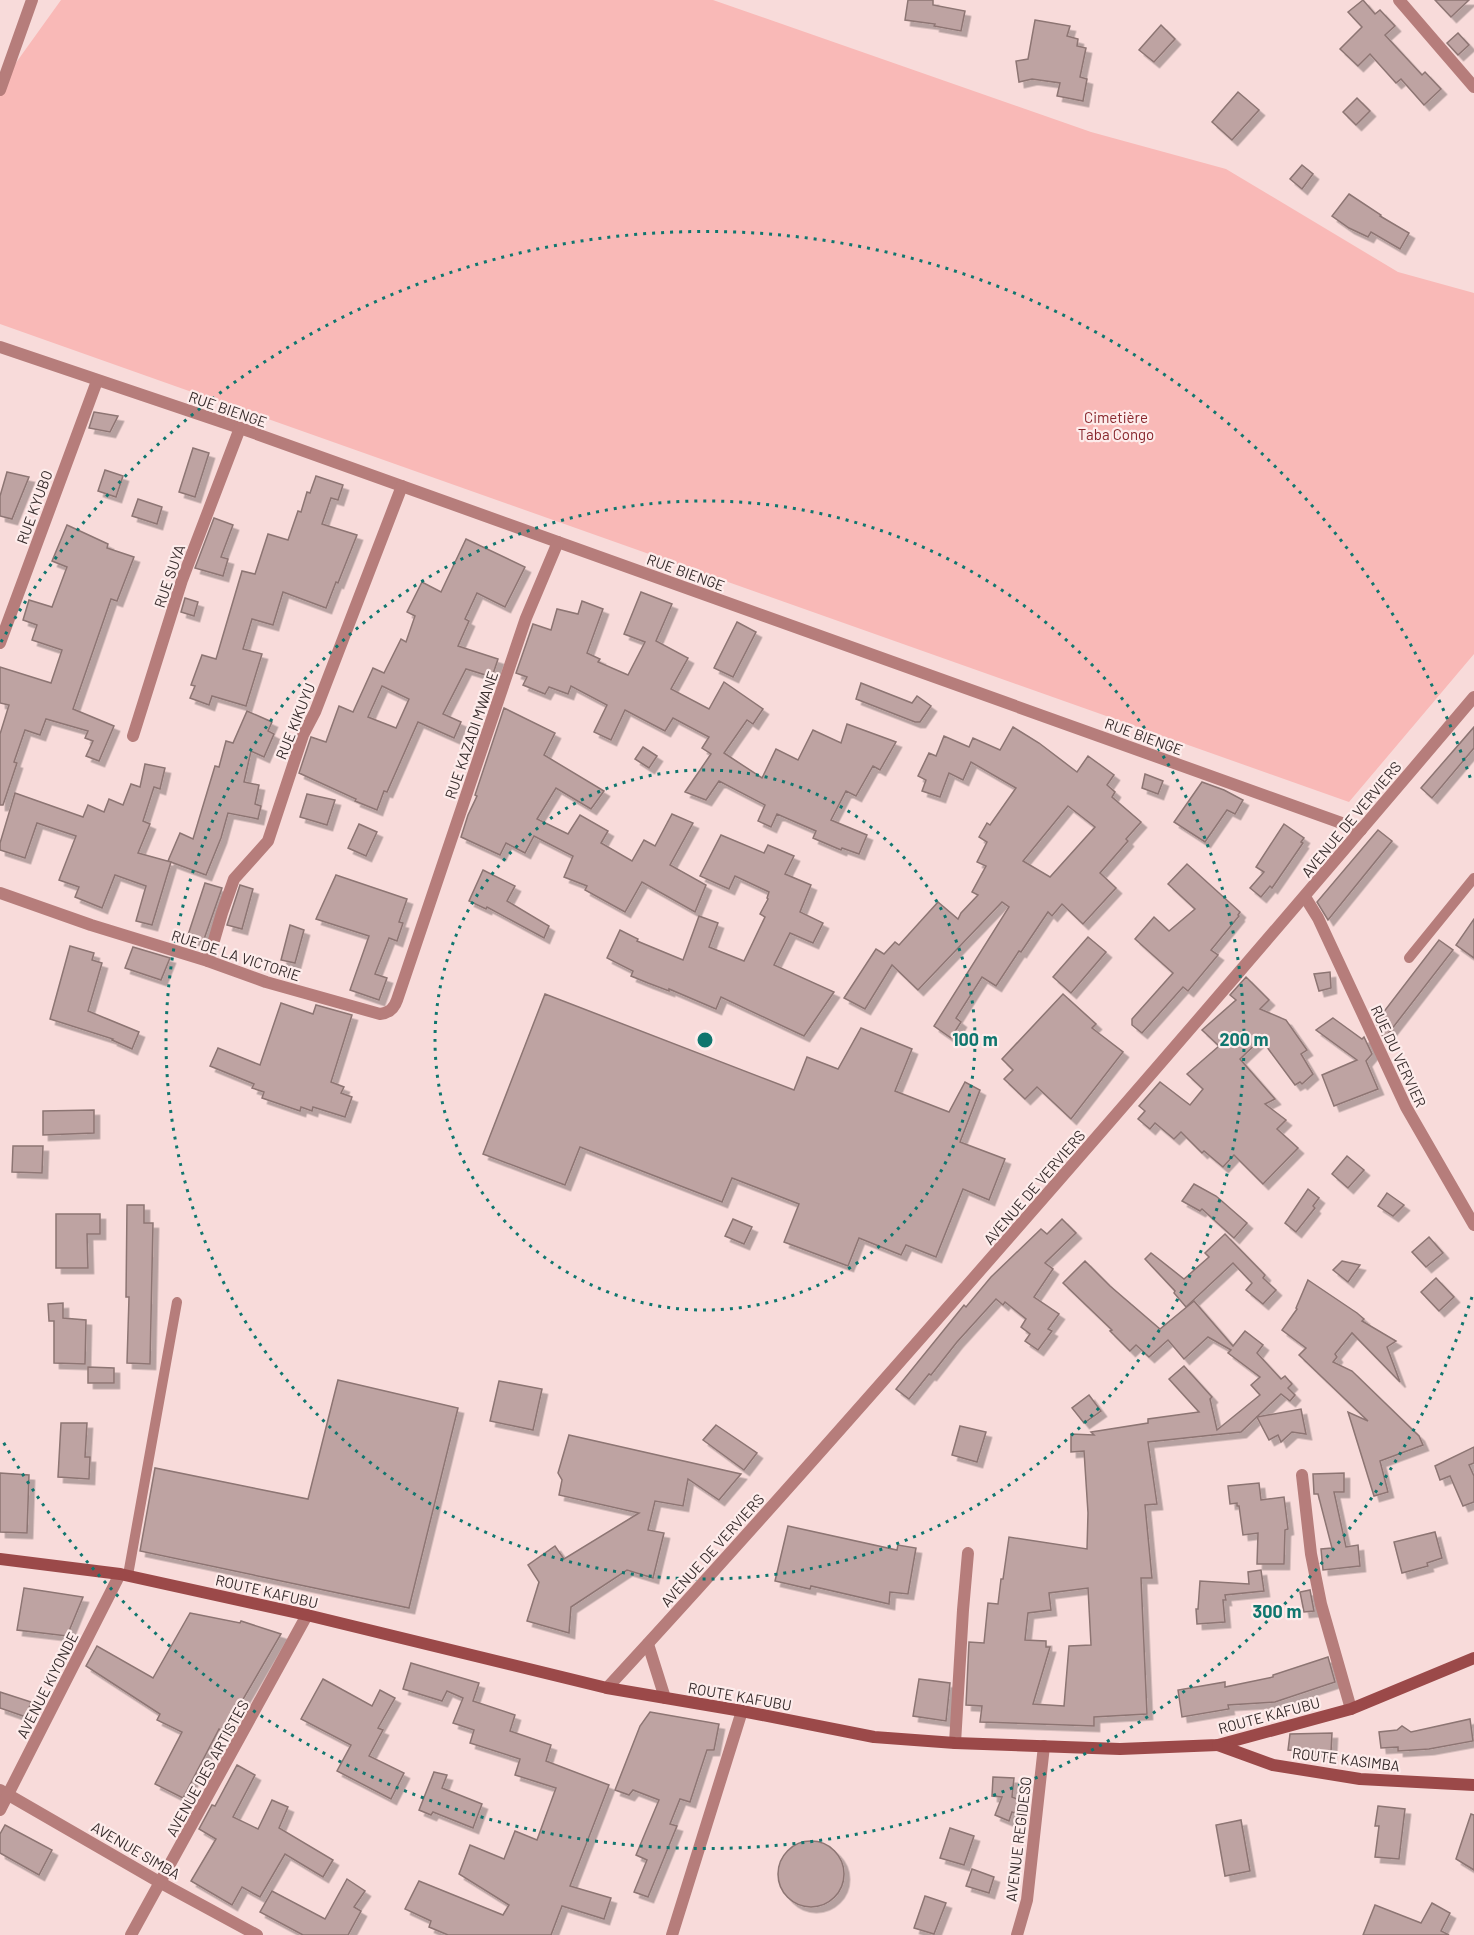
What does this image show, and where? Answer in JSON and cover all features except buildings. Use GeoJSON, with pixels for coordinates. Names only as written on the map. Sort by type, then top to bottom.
{"type":"FeatureCollection","features":[{"type":"Feature","properties":{"kind":"main road","name":"ROUTE KAFUBU"},"geometry":{"type":"LineString","coordinates":[[0,1559],[124,1575],[307,1615],[607,1688],[874,1737],[955,1743],[1120,1749],[1218,1745],[1352,1708],[1474,1658]]}},
{"type":"Feature","properties":{"kind":"main road","name":"ROUTE KASIMBA"},"geometry":{"type":"LineString","coordinates":[[1218,1745],[1274,1765],[1360,1779],[1474,1785]]}},
{"type":"Feature","properties":{"kind":"street"},"geometry":{"type":"LineString","coordinates":[[0,90],[32,0]]}},
{"type":"Feature","properties":{"kind":"street"},"geometry":{"type":"LineString","coordinates":[[1399,0],[1474,87]]}},
{"type":"Feature","properties":{"kind":"street","name":"RUE BIENGE"},"geometry":{"type":"LineString","coordinates":[[0,347],[240,428],[1361,830]]}},
{"type":"Feature","properties":{"kind":"street","name":"RUE KYUBO"},"geometry":{"type":"LineString","coordinates":[[0,643],[97,381]]}},
{"type":"Feature","properties":{"kind":"street","name":"RUE SUYA"},"geometry":{"type":"LineString","coordinates":[[133,736],[182,580],[240,428]]}},
{"type":"Feature","properties":{"kind":"street","name":"RUE KIKUYU"},"geometry":{"type":"LineString","coordinates":[[208,961],[234,879],[268,841],[303,735],[315,712],[402,486]]}},
{"type":"Feature","properties":{"kind":"street","name":"RUE KAZADI MWANE"},"geometry":{"type":"LineString","coordinates":[[418,940],[526,618],[558,542]]}},
{"type":"Feature","properties":{"kind":"street","name":"AVENUE DE VERVIERS"},"geometry":{"type":"LineString","coordinates":[[607,1688],[751,1531],[1015,1232],[1305,897],[1474,697]]}},
{"type":"Feature","properties":{"kind":"street","name":"RUE DE LA VICTORIE"},"geometry":{"type":"LineString","coordinates":[[0,892],[91,925],[322,999],[373,1012],[386,1013],[395,1007],[418,940]]}},
{"type":"Feature","properties":{"kind":"street","name":"RUE DU VERVIER"},"geometry":{"type":"LineString","coordinates":[[1305,897],[1318,918],[1406,1107],[1474,1225]]}},
{"type":"Feature","properties":{"kind":"street"},"geometry":{"type":"LineString","coordinates":[[1302,1474],[1311,1554],[1321,1604],[1352,1708]]}},
{"type":"Feature","properties":{"kind":"street"},"geometry":{"type":"LineString","coordinates":[[955,1743],[968,1553]]}},
{"type":"Feature","properties":{"kind":"street","name":"AVENUE KIYONDE"},"geometry":{"type":"LineString","coordinates":[[0,1810],[4,1792],[124,1575]]}},
{"type":"Feature","properties":{"kind":"street","name":"AVENUE DES ARTISTES"},"geometry":{"type":"LineString","coordinates":[[131,1935],[307,1615]]}},
{"type":"Feature","properties":{"kind":"street"},"geometry":{"type":"LineString","coordinates":[[648,1644],[665,1698]]}},
{"type":"Feature","properties":{"kind":"street"},"geometry":{"type":"LineString","coordinates":[[672,1935],[742,1711]]}},
{"type":"Feature","properties":{"kind":"street","name":"AVENUE REGIDESO"},"geometry":{"type":"LineString","coordinates":[[1017,1935],[1027,1900],[1044,1746]]}},
{"type":"Feature","properties":{"kind":"street","name":"AVENUE SIMBA"},"geometry":{"type":"LineString","coordinates":[[4,1792],[161,1883],[257,1935]]}},
{"type":"Feature","properties":{"kind":"lane"},"geometry":{"type":"LineString","coordinates":[[1409,958],[1474,878]]}},
{"type":"Feature","properties":{"kind":"lane"},"geometry":{"type":"LineString","coordinates":[[124,1575],[177,1302]]}},
{"type":"Feature","properties":{"kind":"green space","name":"Cimetière Taba Congo"},"geometry":{"type":"Polygon","coordinates":[[[61,0],[713,0],[1091,132],[1226,169],[1398,272],[1474,293],[1474,654],[1349,802],[0,324],[0,85],[61,0]]]}}]}
